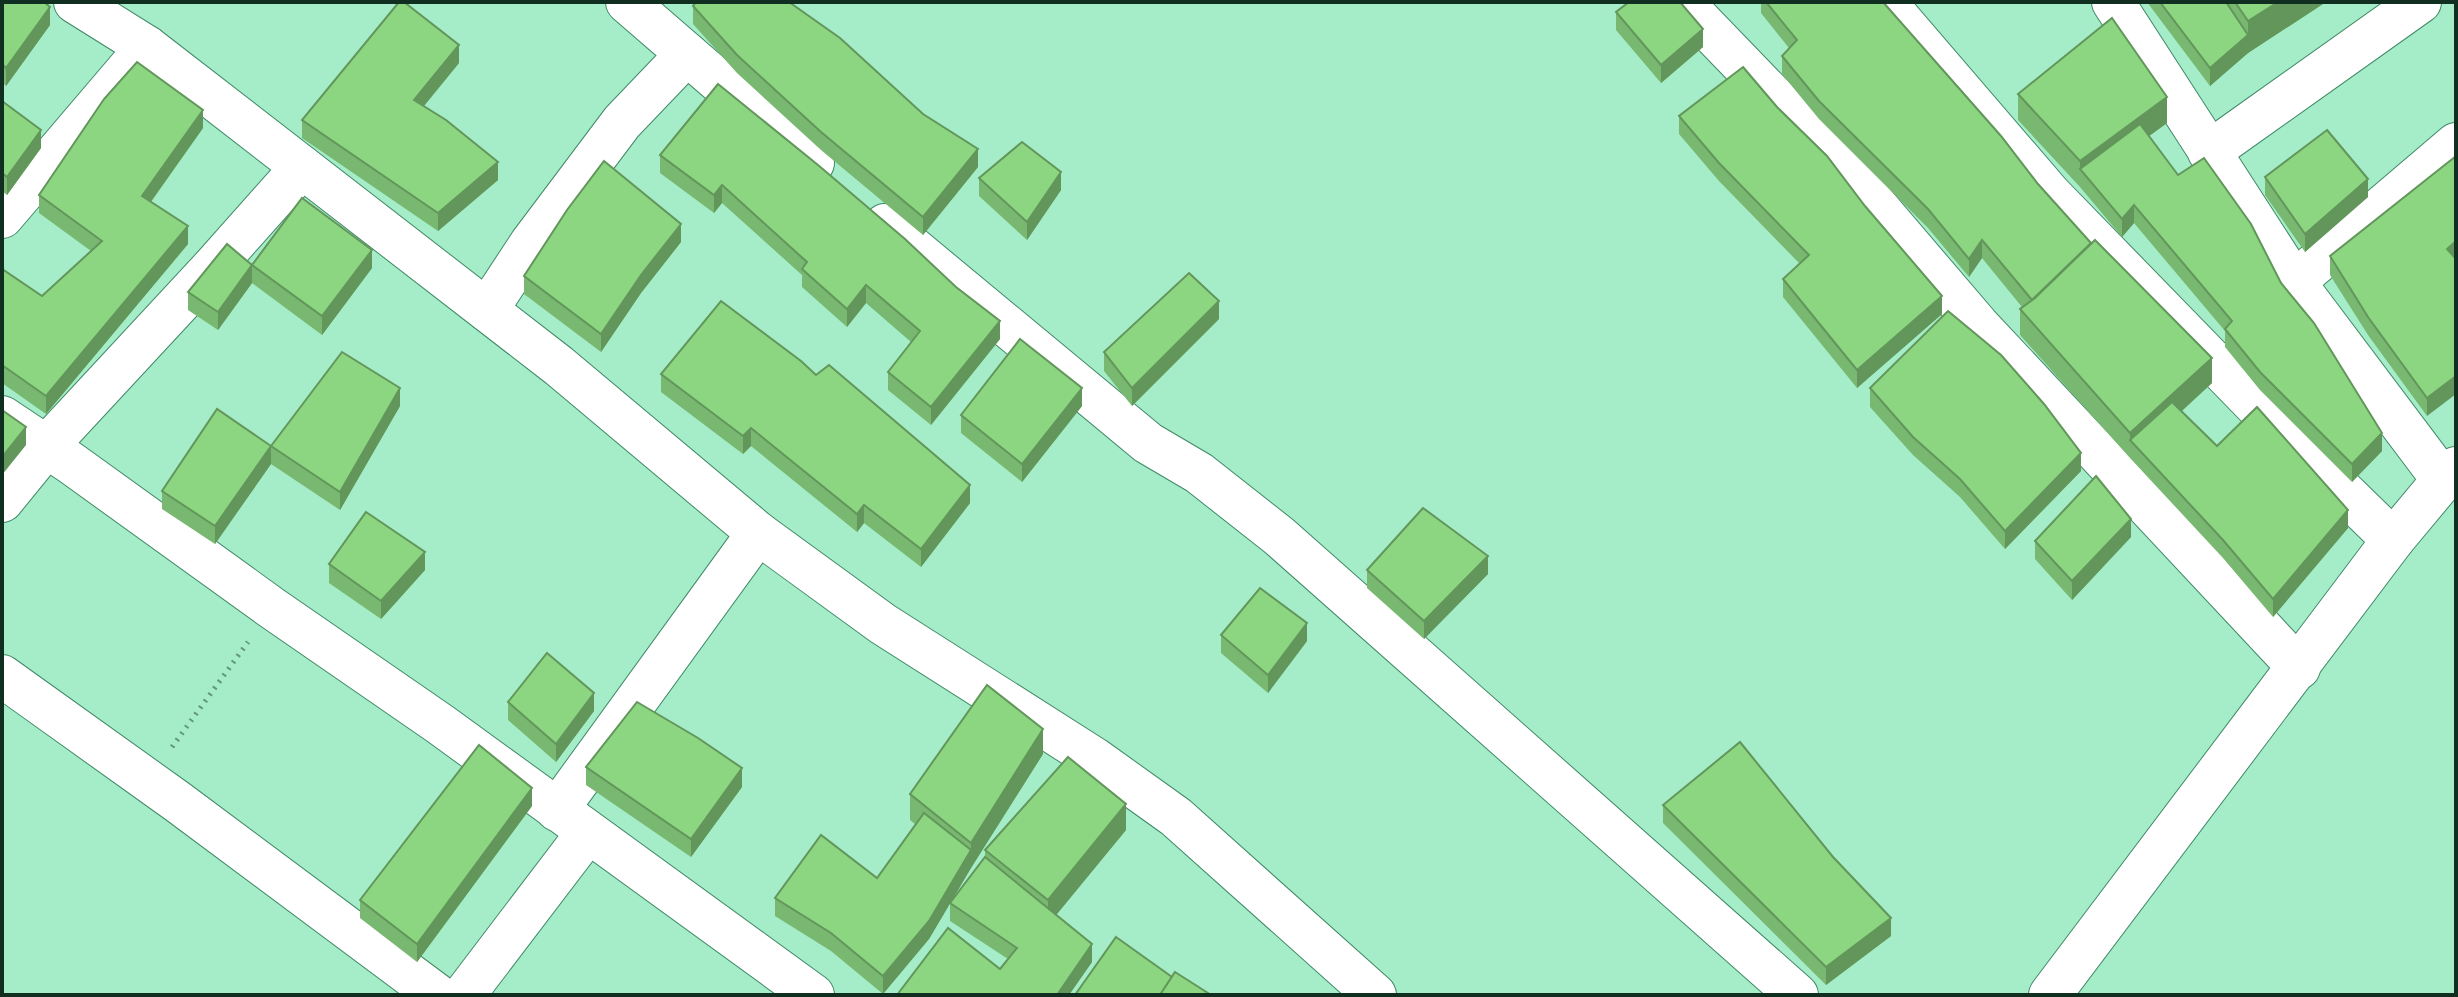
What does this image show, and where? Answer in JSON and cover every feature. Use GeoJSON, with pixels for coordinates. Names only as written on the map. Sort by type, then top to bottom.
{"type":"FeatureCollection","features":[{"type":"Feature","properties":{"kind":"street"},"geometry":{"type":"LineString","coordinates":[[75,2],[147,47],[487,310],[559,366],[758,533],[883,624],[1095,759],[1176,817],[1375,995]]}},
{"type":"Feature","properties":{"kind":"street"},"geometry":{"type":"LineString","coordinates":[[627,2],[849,194],[1101,405],[1148,443],[1208,480],[1279,536],[1797,995]]}},
{"type":"Feature","properties":{"kind":"street"},"geometry":{"type":"LineString","coordinates":[[1682,2],[1855,181],[1978,325],[2299,668]]}},
{"type":"Feature","properties":{"kind":"street"},"geometry":{"type":"LineString","coordinates":[[1885,2],[2050,194],[2271,421],[2393,540]]}},
{"type":"Feature","properties":{"kind":"street"},"geometry":{"type":"LineString","coordinates":[[2050,995],[2393,540],[2449,474],[2294,282],[2113,2]]}},
{"type":"Feature","properties":{"kind":"street"},"geometry":{"type":"LineString","coordinates":[[2209,152],[2420,2]]}},
{"type":"Feature","properties":{"kind":"street"},"geometry":{"type":"LineString","coordinates":[[2,217],[147,47]]}},
{"type":"Feature","properties":{"kind":"street"},"geometry":{"type":"LineString","coordinates":[[487,310],[531,243],[622,122],[687,54]]}},
{"type":"Feature","properties":{"kind":"street"},"geometry":{"type":"LineString","coordinates":[[2294,282],[2456,144]]}},
{"type":"Feature","properties":{"kind":"street"},"geometry":{"type":"LineString","coordinates":[[2,501],[46,447],[302,167]]}},
{"type":"Feature","properties":{"kind":"street"},"geometry":{"type":"LineString","coordinates":[[2,417],[440,724],[813,995]]}},
{"type":"Feature","properties":{"kind":"street"},"geometry":{"type":"LineString","coordinates":[[464,995],[758,533]]}},
{"type":"Feature","properties":{"kind":"street"},"geometry":{"type":"LineString","coordinates":[[2,676],[148,780],[437,995]]}},
{"type":"Feature","properties":{"kind":"path"},"geometry":{"type":"LineString","coordinates":[[148,780],[272,608]]}},
{"type":"Feature","properties":{"kind":"building"},"geometry":{"type":"Polygon","coordinates":[[[2,2],[44,2],[50,7],[6,68],[2,64],[2,2]]]}},
{"type":"Feature","properties":{"kind":"building"},"geometry":{"type":"Polygon","coordinates":[[[399,2],[404,2],[459,45],[414,100],[446,120],[498,162],[438,213],[302,120],[399,2]]]}},
{"type":"Feature","properties":{"kind":"building"},"geometry":{"type":"Polygon","coordinates":[[[696,2],[789,2],[840,38],[923,114],[978,149],[923,217],[821,132],[737,55],[693,6],[696,2]]]}},
{"type":"Feature","properties":{"kind":"building"},"geometry":{"type":"Polygon","coordinates":[[[1629,2],[1680,2],[1703,29],[1661,65],[1616,12],[1629,2]]]}},
{"type":"Feature","properties":{"kind":"building"},"geometry":{"type":"Polygon","coordinates":[[[1766,2],[1883,2],[2091,243],[2032,300],[1982,240],[1969,259],[1928,209],[1819,101],[1782,56],[1797,40],[1766,2]]]}},
{"type":"Feature","properties":{"kind":"building"},"geometry":{"type":"Polygon","coordinates":[[[2160,2],[2226,2],[2248,35],[2210,68],[2160,2]]]}},
{"type":"Feature","properties":{"kind":"building"},"geometry":{"type":"Polygon","coordinates":[[[2235,2],[2278,2],[2248,21],[2235,2]]]}},
{"type":"Feature","properties":{"kind":"building"},"geometry":{"type":"Polygon","coordinates":[[[2112,18],[2167,97],[2080,161],[2018,94],[2112,18]]]}},
{"type":"Feature","properties":{"kind":"building"},"geometry":{"type":"Polygon","coordinates":[[[137,62],[203,110],[142,196],[188,226],[46,396],[2,365],[2,269],[42,296],[102,241],[39,195],[104,99],[137,62]]]}},
{"type":"Feature","properties":{"kind":"building"},"geometry":{"type":"Polygon","coordinates":[[[1743,67],[1777,107],[1827,156],[1942,296],[1857,370],[1783,279],[1809,255],[1719,163],[1679,116],[1743,67]]]}},
{"type":"Feature","properties":{"kind":"building"},"geometry":{"type":"Polygon","coordinates":[[[718,84],[1000,321],[931,407],[888,372],[920,331],[866,285],[847,309],[802,269],[807,262],[722,185],[714,195],[660,155],[718,84]]]}},
{"type":"Feature","properties":{"kind":"building"},"geometry":{"type":"Polygon","coordinates":[[[2,101],[41,130],[7,177],[2,173],[2,101]]]}},
{"type":"Feature","properties":{"kind":"building"},"geometry":{"type":"Polygon","coordinates":[[[2140,124],[2178,175],[2204,158],[2251,224],[2281,283],[2314,323],[2382,433],[2352,464],[2260,372],[2225,329],[2232,321],[2134,205],[2122,219],[2080,169],[2140,124]]]}},
{"type":"Feature","properties":{"kind":"building"},"geometry":{"type":"Polygon","coordinates":[[[2327,130],[2368,179],[2305,234],[2265,177],[2327,130]]]}},
{"type":"Feature","properties":{"kind":"building"},"geometry":{"type":"Polygon","coordinates":[[[1022,142],[1061,172],[1027,222],[979,178],[1022,142]]]}},
{"type":"Feature","properties":{"kind":"building"},"geometry":{"type":"Polygon","coordinates":[[[2456,156],[2456,241],[2447,249],[2456,259],[2456,376],[2427,398],[2368,317],[2330,256],[2456,156]]]}},
{"type":"Feature","properties":{"kind":"building"},"geometry":{"type":"Polygon","coordinates":[[[604,161],[681,224],[601,334],[524,276],[604,161]]]}},
{"type":"Feature","properties":{"kind":"building"},"geometry":{"type":"Polygon","coordinates":[[[302,198],[372,250],[322,316],[252,265],[302,198]]]}},
{"type":"Feature","properties":{"kind":"building"},"geometry":{"type":"Polygon","coordinates":[[[2095,240],[2212,358],[2130,433],[2020,309],[2095,240]]]}},
{"type":"Feature","properties":{"kind":"building"},"geometry":{"type":"Polygon","coordinates":[[[227,244],[252,265],[218,312],[188,292],[227,244]]]}},
{"type":"Feature","properties":{"kind":"building"},"geometry":{"type":"Polygon","coordinates":[[[1189,273],[1219,301],[1132,388],[1104,352],[1189,273]]]}},
{"type":"Feature","properties":{"kind":"building"},"geometry":{"type":"Polygon","coordinates":[[[721,301],[816,375],[829,365],[970,485],[921,549],[864,505],[857,514],[751,428],[743,436],[661,374],[721,301]]]}},
{"type":"Feature","properties":{"kind":"building"},"geometry":{"type":"Polygon","coordinates":[[[1948,311],[2001,355],[2081,453],[2005,531],[1960,479],[1913,437],[1870,388],[1948,311]]]}},
{"type":"Feature","properties":{"kind":"building"},"geometry":{"type":"Polygon","coordinates":[[[1020,339],[1082,388],[1022,464],[961,415],[1020,339]]]}},
{"type":"Feature","properties":{"kind":"building"},"geometry":{"type":"Polygon","coordinates":[[[342,352],[400,388],[340,492],[271,446],[342,352]]]}},
{"type":"Feature","properties":{"kind":"building"},"geometry":{"type":"Polygon","coordinates":[[[2172,402],[2217,446],[2257,407],[2348,510],[2273,599],[2130,440],[2172,402]]]}},
{"type":"Feature","properties":{"kind":"building"},"geometry":{"type":"Polygon","coordinates":[[[217,409],[271,446],[215,526],[162,491],[217,409]]]}},
{"type":"Feature","properties":{"kind":"building"},"geometry":{"type":"Polygon","coordinates":[[[2,410],[26,427],[2,457],[2,410]]]}},
{"type":"Feature","properties":{"kind":"building"},"geometry":{"type":"Polygon","coordinates":[[[2096,476],[2131,519],[2072,581],[2035,541],[2096,476]]]}},
{"type":"Feature","properties":{"kind":"building"},"geometry":{"type":"Polygon","coordinates":[[[1423,508],[1488,556],[1424,621],[1367,570],[1423,508]]]}},
{"type":"Feature","properties":{"kind":"building"},"geometry":{"type":"Polygon","coordinates":[[[366,512],[425,552],[381,601],[329,564],[366,512]]]}},
{"type":"Feature","properties":{"kind":"building"},"geometry":{"type":"Polygon","coordinates":[[[1260,588],[1307,623],[1268,675],[1221,635],[1260,588]]]}},
{"type":"Feature","properties":{"kind":"building"},"geometry":{"type":"Polygon","coordinates":[[[547,653],[594,693],[556,744],[508,702],[547,653]]]}},
{"type":"Feature","properties":{"kind":"building"},"geometry":{"type":"Polygon","coordinates":[[[987,685],[1043,729],[971,843],[910,794],[987,685]]]}},
{"type":"Feature","properties":{"kind":"building"},"geometry":{"type":"Polygon","coordinates":[[[637,702],[742,768],[691,839],[586,767],[637,702]]]}},
{"type":"Feature","properties":{"kind":"building"},"geometry":{"type":"Polygon","coordinates":[[[1740,742],[1833,857],[1891,918],[1826,967],[1663,805],[1740,742]]]}},
{"type":"Feature","properties":{"kind":"building"},"geometry":{"type":"Polygon","coordinates":[[[479,745],[532,788],[417,944],[360,900],[479,745]]]}},
{"type":"Feature","properties":{"kind":"building"},"geometry":{"type":"Polygon","coordinates":[[[1068,757],[1126,804],[1048,900],[985,850],[1068,757]]]}},
{"type":"Feature","properties":{"kind":"building"},"geometry":{"type":"Polygon","coordinates":[[[924,813],[971,850],[929,921],[883,976],[831,933],[775,898],[821,835],[877,878],[924,813]]]}},
{"type":"Feature","properties":{"kind":"building"},"geometry":{"type":"Polygon","coordinates":[[[985,857],[1092,944],[1057,995],[897,995],[948,928],[1000,969],[1017,948],[950,903],[985,857]]]}},
{"type":"Feature","properties":{"kind":"building"},"geometry":{"type":"Polygon","coordinates":[[[1116,937],[1172,977],[1160,995],[1075,995],[1116,937]]]}},
{"type":"Feature","properties":{"kind":"building"},"geometry":{"type":"Polygon","coordinates":[[[1175,972],[1211,995],[1160,995],[1175,972]]]}}]}
